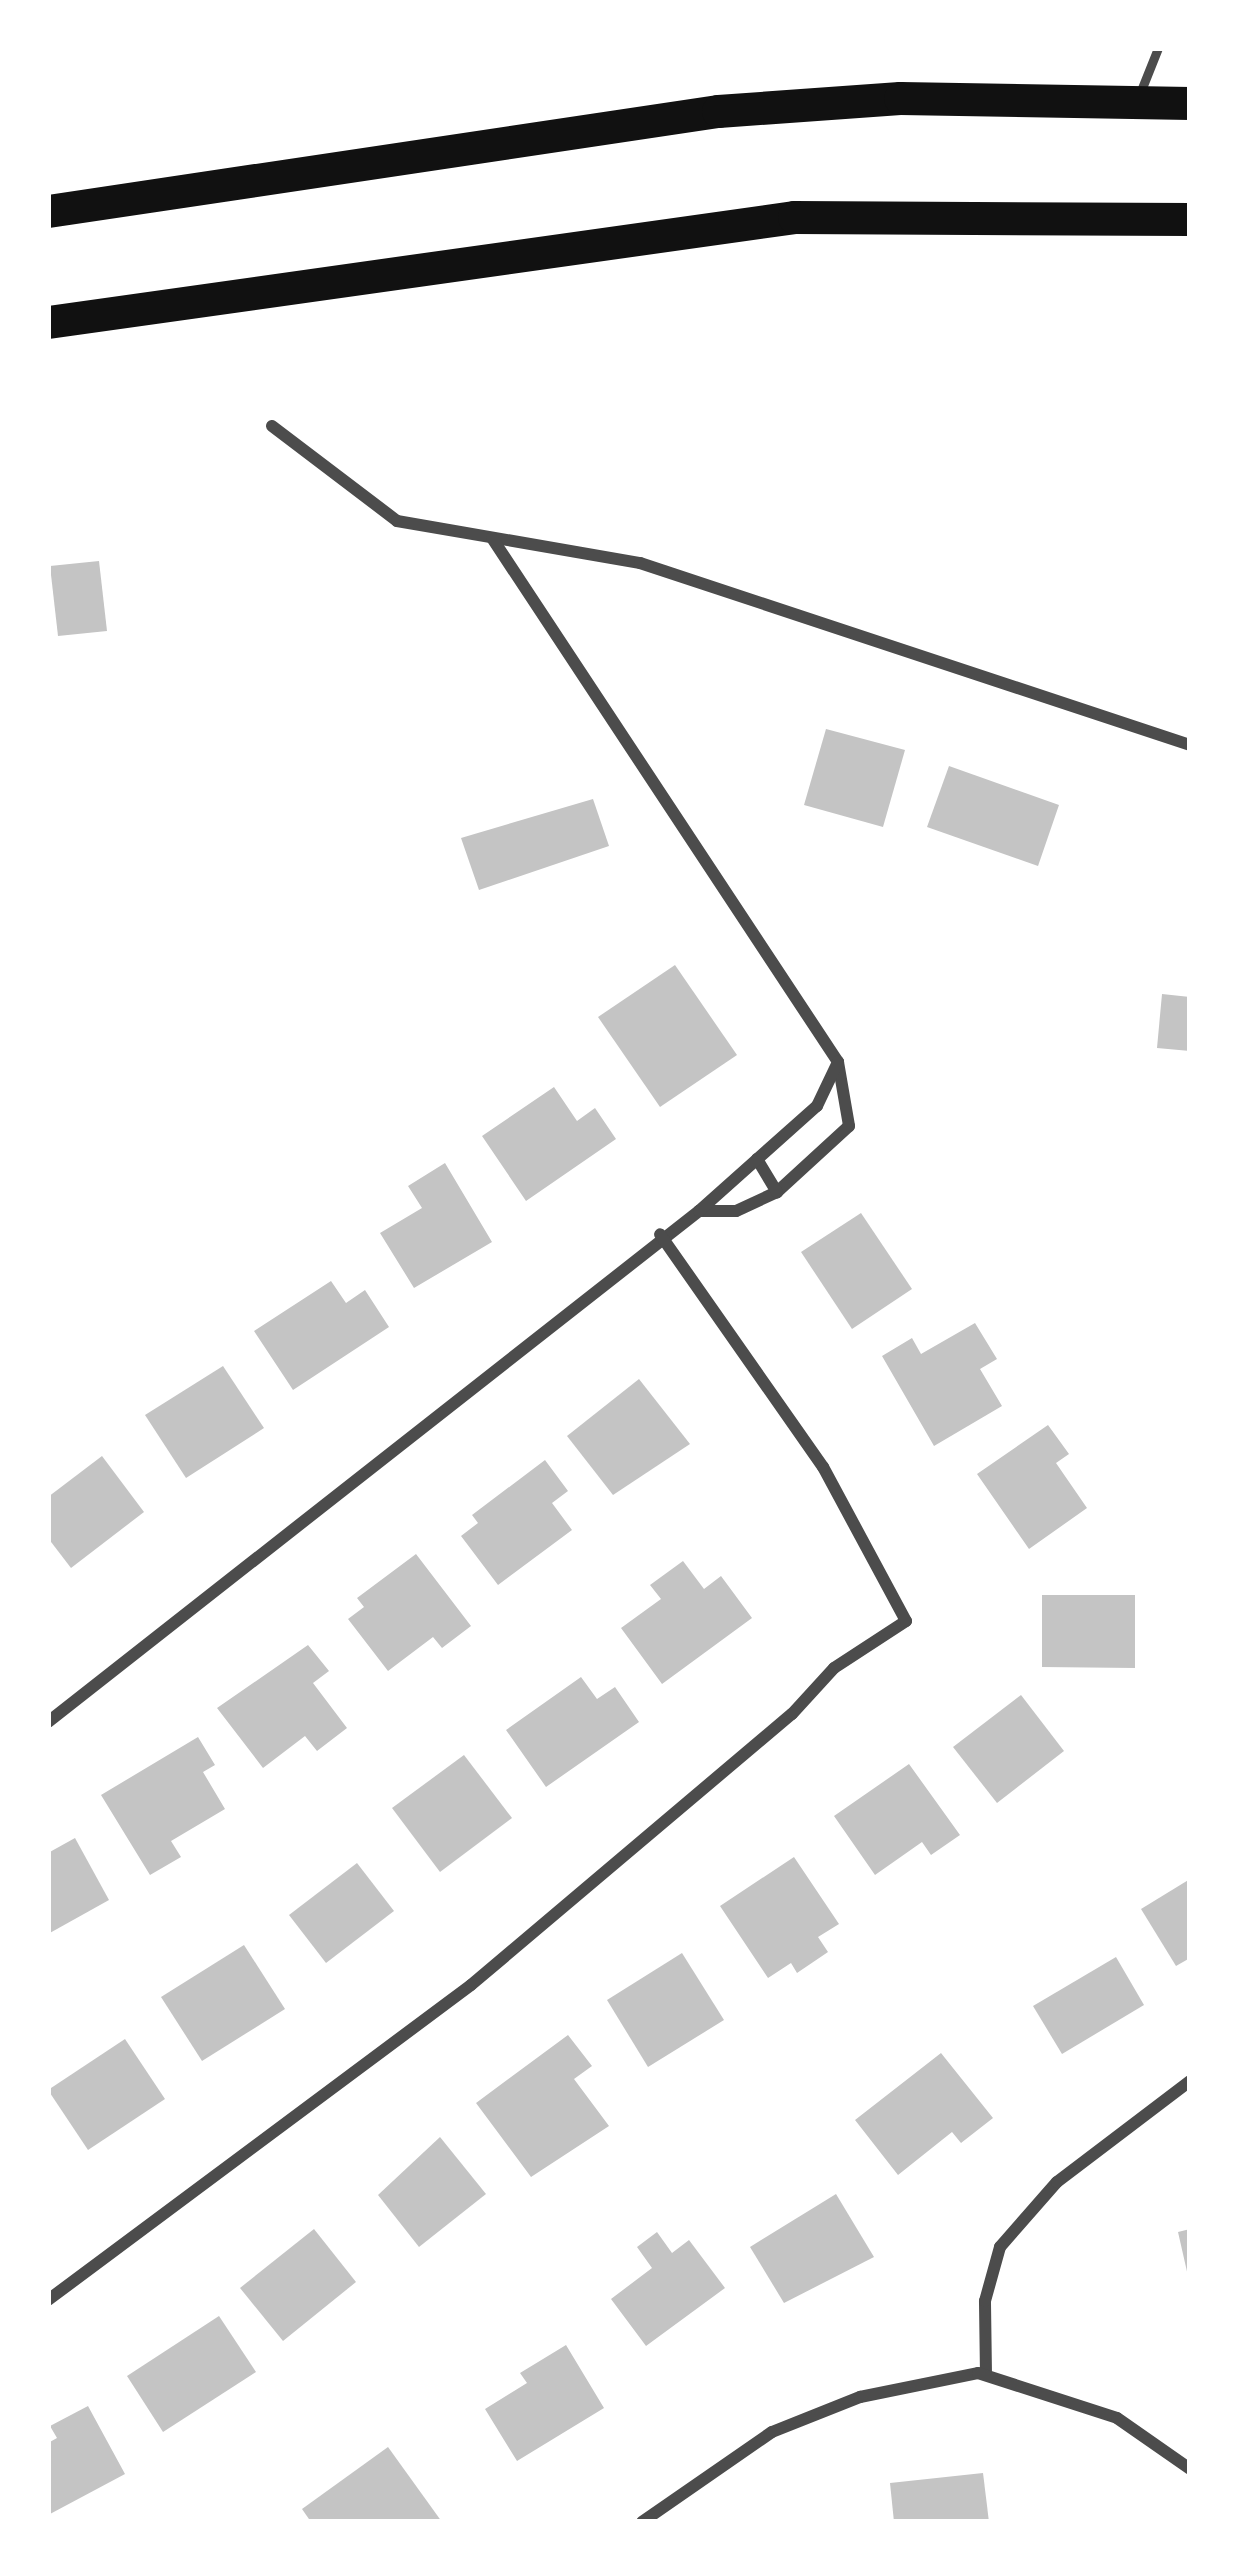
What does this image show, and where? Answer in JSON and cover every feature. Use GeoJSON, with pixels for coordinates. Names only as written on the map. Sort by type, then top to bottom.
{"type":"FeatureCollection","features":[{"type":"Feature","properties":{"kind":"highway"},"geometry":{"type":"LineString","coordinates":[[48,211],[718,111],[900,98],[1138,98],[1190,103]]}},
{"type":"Feature","properties":{"kind":"highway"},"geometry":{"type":"LineString","coordinates":[[48,322],[794,217],[1190,219]]}},
{"type":"Feature","properties":{"kind":"street"},"geometry":{"type":"LineString","coordinates":[[272,426],[397,520],[640,562],[1190,745]]}},
{"type":"Feature","properties":{"kind":"street"},"geometry":{"type":"LineString","coordinates":[[492,538],[838,1062],[849,1126],[777,1192],[736,1211],[699,1211]]}},
{"type":"Feature","properties":{"kind":"street"},"geometry":{"type":"LineString","coordinates":[[48,1722],[660,1234],[699,1211],[817,1106],[838,1062]]}},
{"type":"Feature","properties":{"kind":"street"},"geometry":{"type":"LineString","coordinates":[[757,1159],[777,1192]]}},
{"type":"Feature","properties":{"kind":"street"},"geometry":{"type":"LineString","coordinates":[[48,2300],[471,1985],[792,1714],[834,1668],[906,1621],[823,1467],[660,1234]]}},
{"type":"Feature","properties":{"kind":"street"},"geometry":{"type":"LineString","coordinates":[[986,2374],[985,2300],[1000,2247],[1057,2182],[1190,2081]]}},
{"type":"Feature","properties":{"kind":"street"},"geometry":{"type":"LineString","coordinates":[[642,2522],[772,2432],[860,2397],[986,2374],[1117,2418],[1190,2469]]}},
{"type":"Feature","properties":{"kind":"lane"},"geometry":{"type":"LineString","coordinates":[[1138,98],[1158,48]]}},
{"type":"Feature","properties":{"kind":"building"},"geometry":{"type":"Polygon","coordinates":[[[99,561],[107,631],[58,636],[50,566],[99,561]]]}},
{"type":"Feature","properties":{"kind":"building"},"geometry":{"type":"Polygon","coordinates":[[[826,729],[905,750],[883,827],[804,805],[826,729]]]}},
{"type":"Feature","properties":{"kind":"building"},"geometry":{"type":"Polygon","coordinates":[[[949,766],[1059,805],[1038,866],[927,827],[949,766]]]}},
{"type":"Feature","properties":{"kind":"building"},"geometry":{"type":"Polygon","coordinates":[[[593,799],[609,846],[479,890],[461,838],[593,799]]]}},
{"type":"Feature","properties":{"kind":"building"},"geometry":{"type":"Polygon","coordinates":[[[675,965],[737,1055],[660,1107],[598,1017],[675,965]]]}},
{"type":"Feature","properties":{"kind":"building"},"geometry":{"type":"Polygon","coordinates":[[[1162,994],[1190,997],[1190,1051],[1157,1048],[1162,994]]]}},
{"type":"Feature","properties":{"kind":"building"},"geometry":{"type":"Polygon","coordinates":[[[554,1087],[577,1121],[595,1108],[616,1139],[526,1201],[482,1136],[554,1087]]]}},
{"type":"Feature","properties":{"kind":"building"},"geometry":{"type":"Polygon","coordinates":[[[445,1163],[492,1242],[414,1288],[380,1233],[422,1208],[408,1186],[445,1163]]]}},
{"type":"Feature","properties":{"kind":"building"},"geometry":{"type":"Polygon","coordinates":[[[861,1213],[912,1289],[852,1329],[801,1252],[861,1213]]]}},
{"type":"Feature","properties":{"kind":"building"},"geometry":{"type":"Polygon","coordinates":[[[331,1281],[346,1303],[365,1290],[389,1327],[293,1390],[254,1331],[331,1281]]]}},
{"type":"Feature","properties":{"kind":"building"},"geometry":{"type":"Polygon","coordinates":[[[975,1323],[997,1359],[980,1369],[1002,1406],[934,1446],[882,1356],[912,1338],[921,1354],[975,1323]]]}},
{"type":"Feature","properties":{"kind":"building"},"geometry":{"type":"Polygon","coordinates":[[[223,1366],[264,1428],[186,1478],[145,1415],[223,1366]]]}},
{"type":"Feature","properties":{"kind":"building"},"geometry":{"type":"Polygon","coordinates":[[[639,1379],[690,1444],[613,1495],[567,1436],[639,1379]]]}},
{"type":"Feature","properties":{"kind":"building"},"geometry":{"type":"Polygon","coordinates":[[[1048,1425],[1069,1454],[1056,1463],[1087,1508],[1029,1549],[977,1474],[1048,1425]]]}},
{"type":"Feature","properties":{"kind":"building"},"geometry":{"type":"Polygon","coordinates":[[[102,1456],[144,1512],[71,1568],[48,1538],[48,1497],[102,1456]]]}},
{"type":"Feature","properties":{"kind":"building"},"geometry":{"type":"Polygon","coordinates":[[[545,1460],[568,1491],[552,1503],[572,1530],[498,1585],[461,1536],[478,1523],[472,1515],[545,1460]]]}},
{"type":"Feature","properties":{"kind":"building"},"geometry":{"type":"Polygon","coordinates":[[[416,1554],[471,1626],[442,1648],[433,1637],[388,1671],[348,1619],[364,1607],[357,1598],[416,1554]]]}},
{"type":"Feature","properties":{"kind":"building"},"geometry":{"type":"Polygon","coordinates":[[[683,1561],[704,1589],[721,1576],[752,1618],[662,1684],[621,1628],[661,1599],[650,1585],[683,1561]]]}},
{"type":"Feature","properties":{"kind":"building"},"geometry":{"type":"Polygon","coordinates":[[[1042,1595],[1135,1595],[1135,1668],[1042,1667],[1042,1595]]]}},
{"type":"Feature","properties":{"kind":"building"},"geometry":{"type":"Polygon","coordinates":[[[308,1645],[329,1671],[313,1683],[347,1728],[317,1751],[305,1736],[263,1768],[217,1708],[308,1645]]]}},
{"type":"Feature","properties":{"kind":"building"},"geometry":{"type":"Polygon","coordinates":[[[581,1677],[597,1699],[615,1687],[639,1722],[546,1787],[506,1730],[581,1677]]]}},
{"type":"Feature","properties":{"kind":"building"},"geometry":{"type":"Polygon","coordinates":[[[1021,1695],[1064,1751],[997,1803],[953,1747],[1021,1695]]]}},
{"type":"Feature","properties":{"kind":"building"},"geometry":{"type":"Polygon","coordinates":[[[198,1737],[215,1765],[203,1772],[225,1809],[171,1841],[181,1857],[150,1875],[101,1795],[198,1737]]]}},
{"type":"Feature","properties":{"kind":"building"},"geometry":{"type":"Polygon","coordinates":[[[464,1755],[512,1818],[440,1872],[392,1808],[464,1755]]]}},
{"type":"Feature","properties":{"kind":"building"},"geometry":{"type":"Polygon","coordinates":[[[909,1764],[960,1835],[931,1855],[922,1842],[875,1875],[834,1816],[909,1764]]]}},
{"type":"Feature","properties":{"kind":"building"},"geometry":{"type":"Polygon","coordinates":[[[75,1838],[109,1900],[48,1934],[48,1853],[75,1838]]]}},
{"type":"Feature","properties":{"kind":"building"},"geometry":{"type":"Polygon","coordinates":[[[794,1857],[839,1924],[818,1937],[828,1952],[797,1973],[791,1963],[768,1978],[720,1906],[794,1857]]]}},
{"type":"Feature","properties":{"kind":"building"},"geometry":{"type":"Polygon","coordinates":[[[357,1863],[394,1911],[326,1963],[289,1915],[357,1863]]]}},
{"type":"Feature","properties":{"kind":"building"},"geometry":{"type":"Polygon","coordinates":[[[1190,1879],[1190,1958],[1176,1966],[1141,1909],[1190,1879]]]}},
{"type":"Feature","properties":{"kind":"building"},"geometry":{"type":"Polygon","coordinates":[[[244,1945],[285,2009],[202,2061],[161,1997],[244,1945]]]}},
{"type":"Feature","properties":{"kind":"building"},"geometry":{"type":"Polygon","coordinates":[[[682,1953],[724,2020],[648,2067],[607,2000],[682,1953]]]}},
{"type":"Feature","properties":{"kind":"building"},"geometry":{"type":"Polygon","coordinates":[[[1116,1957],[1144,2005],[1062,2054],[1033,2006],[1116,1957]]]}},
{"type":"Feature","properties":{"kind":"building"},"geometry":{"type":"Polygon","coordinates":[[[568,2035],[592,2066],[574,2079],[609,2126],[531,2177],[476,2103],[568,2035]]]}},
{"type":"Feature","properties":{"kind":"building"},"geometry":{"type":"Polygon","coordinates":[[[125,2039],[165,2099],[88,2150],[48,2090],[125,2039]]]}},
{"type":"Feature","properties":{"kind":"building"},"geometry":{"type":"Polygon","coordinates":[[[941,2053],[993,2118],[961,2143],[952,2132],[898,2175],[855,2120],[941,2053]]]}},
{"type":"Feature","properties":{"kind":"building"},"geometry":{"type":"Polygon","coordinates":[[[440,2137],[486,2194],[419,2247],[378,2195],[440,2137]]]}},
{"type":"Feature","properties":{"kind":"building"},"geometry":{"type":"Polygon","coordinates":[[[836,2194],[874,2257],[784,2303],[750,2247],[836,2194]]]}},
{"type":"Feature","properties":{"kind":"building"},"geometry":{"type":"Polygon","coordinates":[[[314,2229],[356,2282],[283,2341],[240,2288],[314,2229]]]}},
{"type":"Feature","properties":{"kind":"building"},"geometry":{"type":"Polygon","coordinates":[[[1190,2229],[1190,2276],[1188,2276],[1178,2232],[1190,2229]]]}},
{"type":"Feature","properties":{"kind":"building"},"geometry":{"type":"Polygon","coordinates":[[[657,2232],[672,2253],[689,2240],[725,2288],[646,2346],[611,2299],[652,2268],[637,2247],[657,2232]]]}},
{"type":"Feature","properties":{"kind":"building"},"geometry":{"type":"Polygon","coordinates":[[[219,2316],[256,2372],[163,2432],[127,2376],[219,2316]]]}},
{"type":"Feature","properties":{"kind":"building"},"geometry":{"type":"Polygon","coordinates":[[[566,2345],[604,2408],[517,2461],[485,2409],[527,2383],[520,2373],[566,2345]]]}},
{"type":"Feature","properties":{"kind":"building"},"geometry":{"type":"Polygon","coordinates":[[[88,2406],[125,2474],[50,2514],[48,2443],[57,2438],[50,2426],[88,2406]]]}},
{"type":"Feature","properties":{"kind":"building"},"geometry":{"type":"Polygon","coordinates":[[[388,2447],[442,2522],[311,2522],[302,2509],[388,2447]]]}},
{"type":"Feature","properties":{"kind":"building"},"geometry":{"type":"Polygon","coordinates":[[[983,2473],[989,2522],[894,2522],[890,2483],[983,2473]]]}}]}
